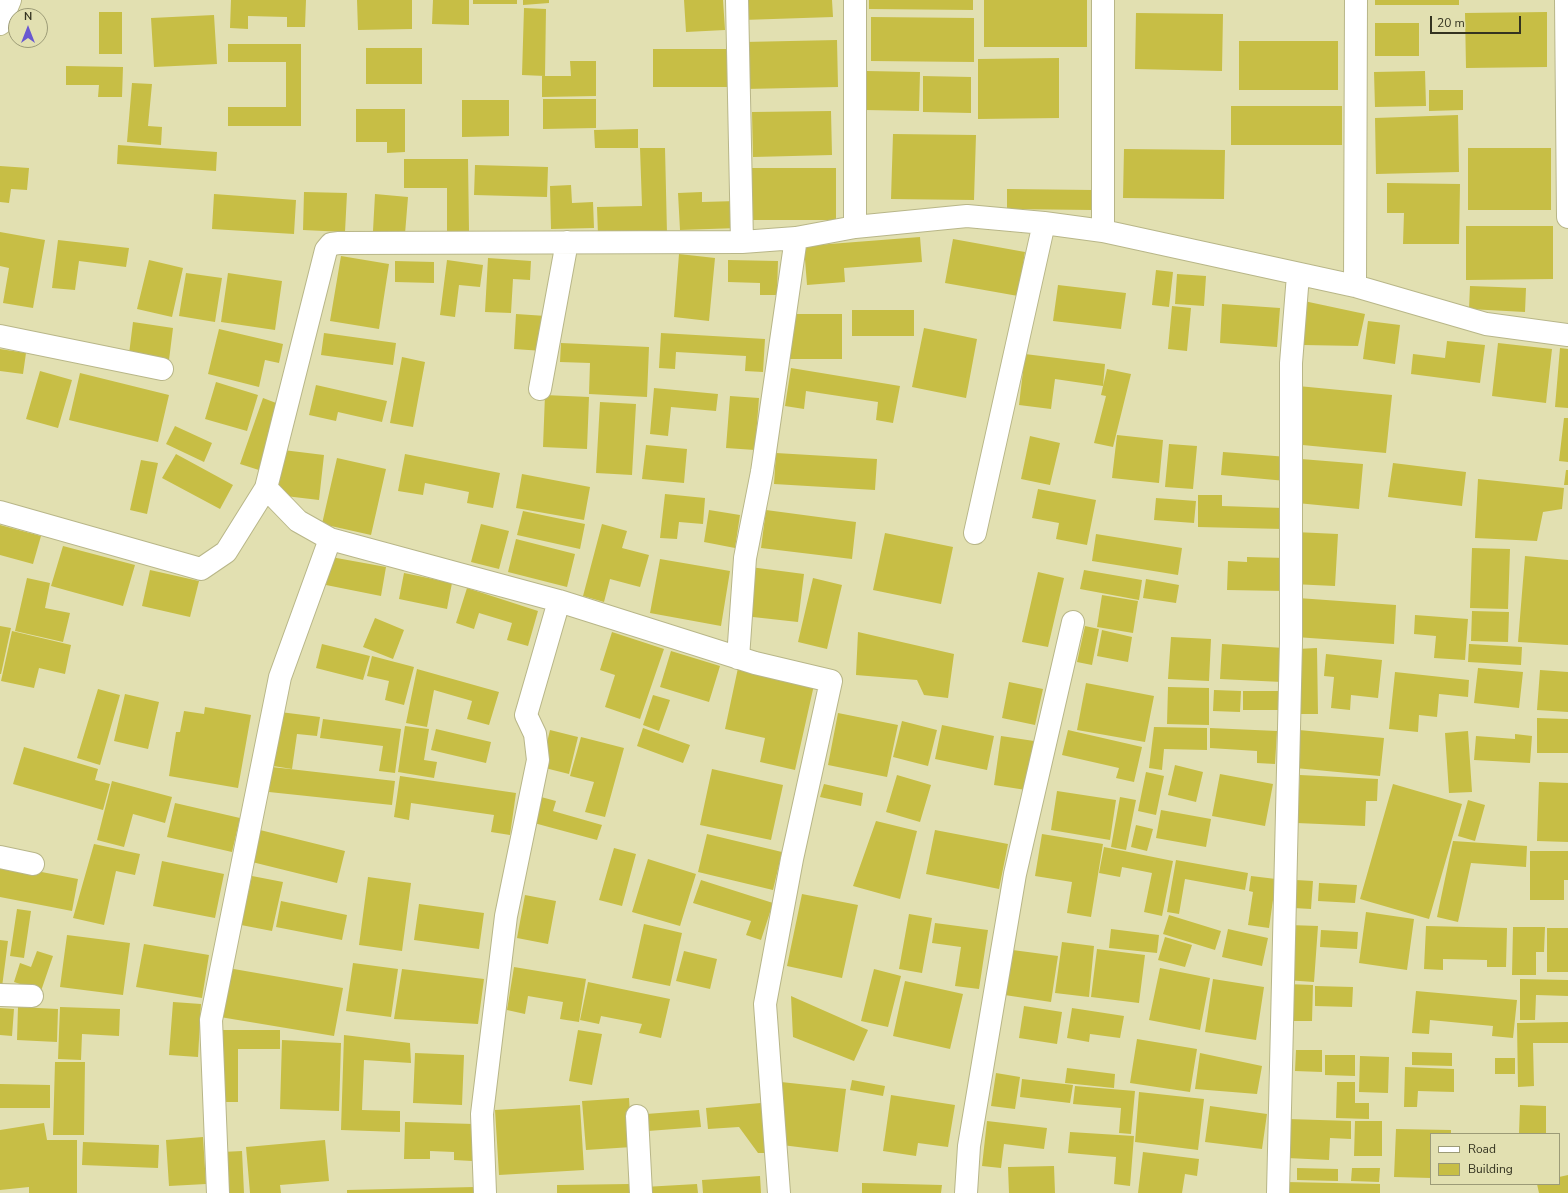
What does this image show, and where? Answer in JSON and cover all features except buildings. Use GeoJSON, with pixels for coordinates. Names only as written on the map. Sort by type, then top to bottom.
{"type":"FeatureCollection","features":[{"type":"Feature","properties":{"kind":"street"},"geometry":{"type":"LineString","coordinates":[[0,24],[10,0]]}},
{"type":"Feature","properties":{"kind":"street"},"geometry":{"type":"LineString","coordinates":[[737,0],[742,242]]}},
{"type":"Feature","properties":{"kind":"street"},"geometry":{"type":"LineString","coordinates":[[855,0],[855,227]]}},
{"type":"Feature","properties":{"kind":"street"},"geometry":{"type":"LineString","coordinates":[[1103,0],[1103,231]]}},
{"type":"Feature","properties":{"kind":"street"},"geometry":{"type":"LineString","coordinates":[[1355,286],[1356,0]]}},
{"type":"Feature","properties":{"kind":"street"},"geometry":{"type":"LineString","coordinates":[[1566,0],[1568,217]]}},
{"type":"Feature","properties":{"kind":"street"},"geometry":{"type":"LineString","coordinates":[[0,512],[201,569],[226,552],[266,488],[326,250],[331,244],[742,242],[796,238],[855,227],[967,216],[1044,223],[1103,231],[1298,275],[1355,286],[1486,324],[1568,335]]}},
{"type":"Feature","properties":{"kind":"street"},"geometry":{"type":"LineString","coordinates":[[975,533],[1044,223]]}},
{"type":"Feature","properties":{"kind":"street"},"geometry":{"type":"LineString","coordinates":[[738,658],[745,558],[762,472],[796,238]]}},
{"type":"Feature","properties":{"kind":"street"},"geometry":{"type":"LineString","coordinates":[[540,388],[567,242]]}},
{"type":"Feature","properties":{"kind":"street"},"geometry":{"type":"LineString","coordinates":[[1278,1193],[1291,642],[1291,363],[1298,275]]}},
{"type":"Feature","properties":{"kind":"street"},"geometry":{"type":"LineString","coordinates":[[0,336],[162,369]]}},
{"type":"Feature","properties":{"kind":"street"},"geometry":{"type":"LineString","coordinates":[[266,488],[298,521],[330,539],[559,601],[738,658],[831,681],[792,859],[764,1004],[779,1193]]}},
{"type":"Feature","properties":{"kind":"street"},"geometry":{"type":"LineString","coordinates":[[218,1193],[211,1020],[280,677],[330,539]]}},
{"type":"Feature","properties":{"kind":"street"},"geometry":{"type":"LineString","coordinates":[[485,1193],[482,1114],[506,916],[538,760],[535,734],[526,715],[559,601]]}},
{"type":"Feature","properties":{"kind":"street"},"geometry":{"type":"LineString","coordinates":[[966,1193],[969,1146],[1015,874],[1073,622]]}},
{"type":"Feature","properties":{"kind":"street"},"geometry":{"type":"LineString","coordinates":[[0,857],[33,864]]}},
{"type":"Feature","properties":{"kind":"street"},"geometry":{"type":"LineString","coordinates":[[0,995],[32,996]]}},
{"type":"Feature","properties":{"kind":"street"},"geometry":{"type":"LineString","coordinates":[[636,1116],[641,1193]]}}]}
